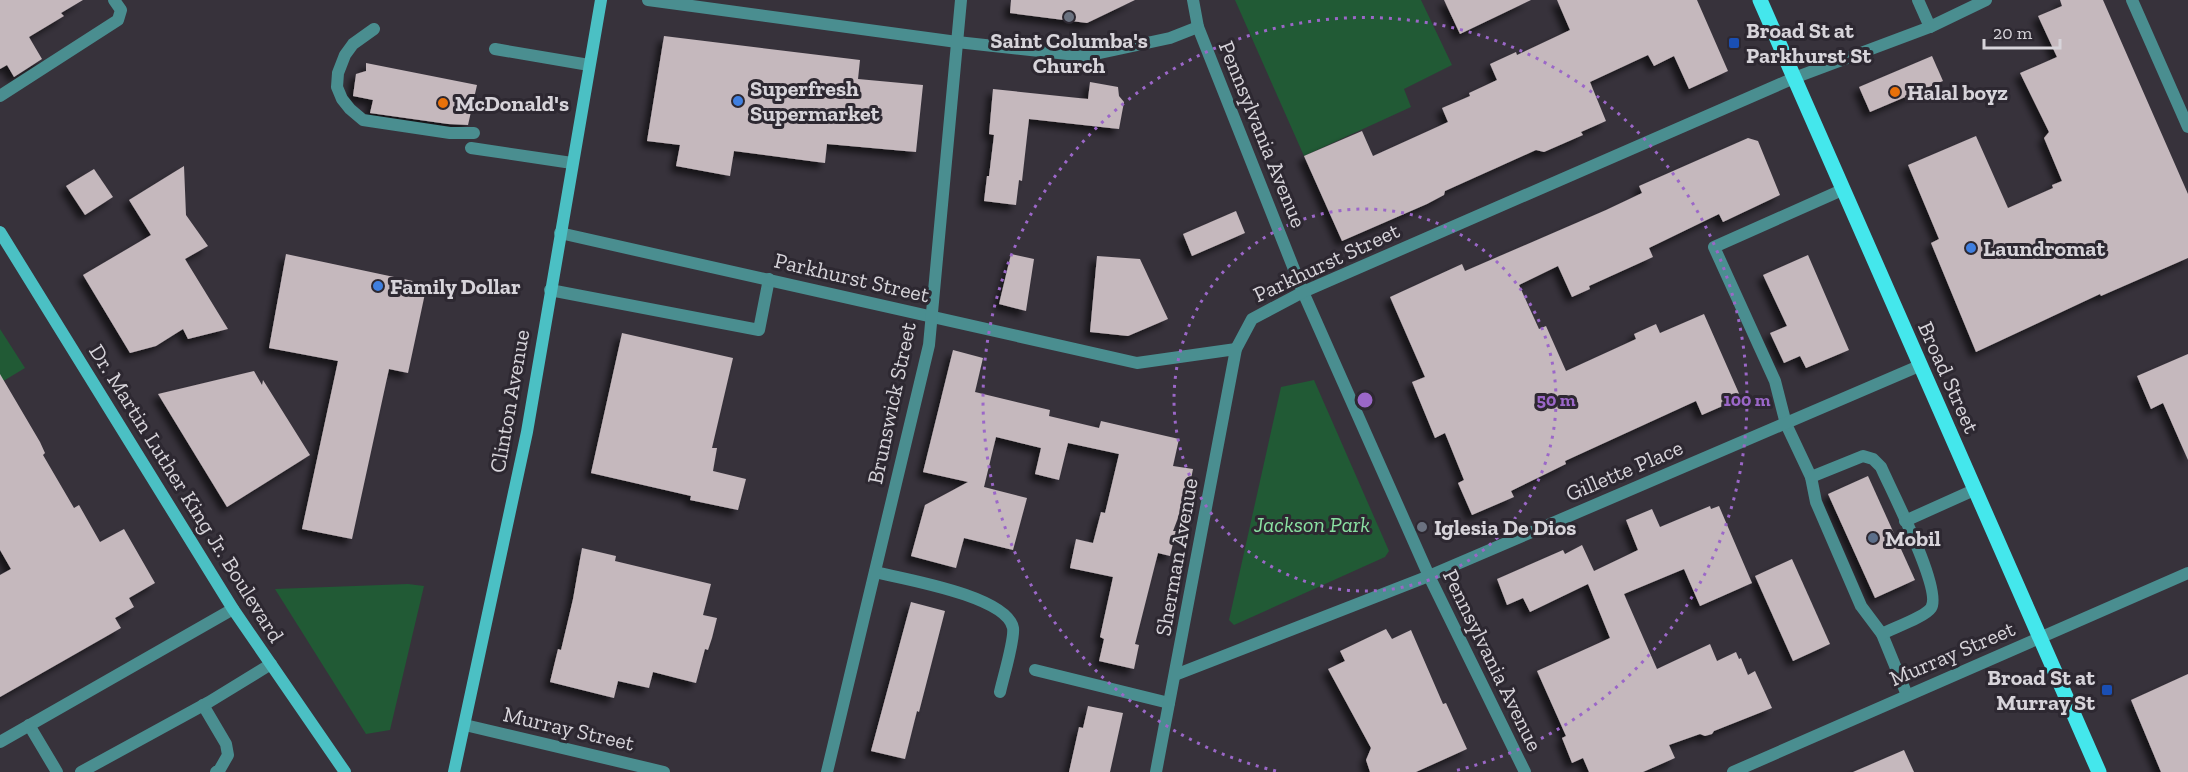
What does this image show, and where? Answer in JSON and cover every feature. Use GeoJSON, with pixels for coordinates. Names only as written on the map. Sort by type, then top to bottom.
{"type":"FeatureCollection","features":[{"type":"Feature","properties":{"kind":"main road","name":"Clinton Avenue"},"geometry":{"type":"LineString","coordinates":[[454,772],[527,432],[601,0]]}},
{"type":"Feature","properties":{"kind":"main road","name":"Broad Street"},"geometry":{"type":"LineString","coordinates":[[1760,0],[2099,772]]}},
{"type":"Feature","properties":{"kind":"main road","name":"Dr. Martin Luther King Jr. Boulevard"},"geometry":{"type":"LineString","coordinates":[[0,232],[233,609],[345,772]]}},
{"type":"Feature","properties":{"kind":"street"},"geometry":{"type":"LineString","coordinates":[[0,96],[118,20],[121,10],[114,0]]}},
{"type":"Feature","properties":{"kind":"street"},"geometry":{"type":"LineString","coordinates":[[648,0],[957,42],[1086,56],[1170,38],[1198,27]]}},
{"type":"Feature","properties":{"kind":"street","name":"Brunswick Street"},"geometry":{"type":"LineString","coordinates":[[827,772],[928,345],[961,0]]}},
{"type":"Feature","properties":{"kind":"street","name":"Pennsylvania Avenue"},"geometry":{"type":"LineString","coordinates":[[1193,0],[1198,27],[1303,292],[1429,576],[1525,772]]}},
{"type":"Feature","properties":{"kind":"street"},"geometry":{"type":"LineString","coordinates":[[1918,0],[1930,27]]}},
{"type":"Feature","properties":{"kind":"street","name":"Parkhurst Street"},"geometry":{"type":"LineString","coordinates":[[560,233],[1137,363],[1236,349],[1252,320],[1303,292],[1794,78],[1930,27],[1986,0]]}},
{"type":"Feature","properties":{"kind":"street"},"geometry":{"type":"LineString","coordinates":[[2132,0],[2188,127]]}},
{"type":"Feature","properties":{"kind":"street"},"geometry":{"type":"LineString","coordinates":[[374,29],[353,44],[345,55],[338,73],[337,87],[350,110],[363,120],[450,133],[474,133]]}},
{"type":"Feature","properties":{"kind":"street"},"geometry":{"type":"LineString","coordinates":[[495,49],[589,65]]}},
{"type":"Feature","properties":{"kind":"street"},"geometry":{"type":"LineString","coordinates":[[471,148],[572,163]]}},
{"type":"Feature","properties":{"kind":"street"},"geometry":{"type":"LineString","coordinates":[[1842,190],[1714,247],[1775,381],[1785,424],[1810,477],[1816,502],[1861,606],[1882,634],[1907,695]]}},
{"type":"Feature","properties":{"kind":"street"},"geometry":{"type":"LineString","coordinates":[[550,290],[759,330],[769,279]]}},
{"type":"Feature","properties":{"kind":"street","name":"Sherman Avenue"},"geometry":{"type":"LineString","coordinates":[[1156,772],[1236,349]]}},
{"type":"Feature","properties":{"kind":"street","name":"Gillette Place"},"geometry":{"type":"LineString","coordinates":[[1176,675],[1429,576],[1919,366]]}},
{"type":"Feature","properties":{"kind":"street"},"geometry":{"type":"LineString","coordinates":[[1810,477],[1857,457],[1869,457],[1881,467],[1934,592],[1933,605],[1927,612],[1882,634]]}},
{"type":"Feature","properties":{"kind":"street"},"geometry":{"type":"LineString","coordinates":[[1905,520],[1974,490]]}},
{"type":"Feature","properties":{"kind":"street"},"geometry":{"type":"LineString","coordinates":[[875,572],[959,592],[1004,612],[1011,619],[1014,631],[1000,692]]}},
{"type":"Feature","properties":{"kind":"street","name":"Murray Street"},"geometry":{"type":"LineString","coordinates":[[1733,772],[2188,573]]}},
{"type":"Feature","properties":{"kind":"street"},"geometry":{"type":"LineString","coordinates":[[0,742],[233,609]]}},
{"type":"Feature","properties":{"kind":"street"},"geometry":{"type":"LineString","coordinates":[[81,772],[203,705],[271,664]]}},
{"type":"Feature","properties":{"kind":"street"},"geometry":{"type":"LineString","coordinates":[[1035,670],[1169,704]]}},
{"type":"Feature","properties":{"kind":"street"},"geometry":{"type":"LineString","coordinates":[[203,705],[226,744],[228,755],[220,770],[216,772]]}},
{"type":"Feature","properties":{"kind":"street","name":"Murray Street"},"geometry":{"type":"LineString","coordinates":[[465,724],[664,772]]}},
{"type":"Feature","properties":{"kind":"street"},"geometry":{"type":"LineString","coordinates":[[29,725],[57,772]]}},
{"type":"Feature","properties":{"kind":"green space"},"geometry":{"type":"Polygon","coordinates":[[[1235,0],[1421,0],[1452,65],[1404,89],[1411,107],[1304,156],[1235,0]]]}},
{"type":"Feature","properties":{"kind":"green space"},"geometry":{"type":"Polygon","coordinates":[[[0,329],[25,368],[0,383],[0,329]]]}},
{"type":"Feature","properties":{"kind":"green space","name":"Jackson Park"},"geometry":{"type":"Polygon","coordinates":[[[1314,380],[1389,551],[1385,557],[1234,625],[1229,620],[1281,387],[1314,380]]]}},
{"type":"Feature","properties":{"kind":"green space"},"geometry":{"type":"Polygon","coordinates":[[[408,584],[424,586],[390,730],[366,734],[275,589],[408,584]]]}},
{"type":"Feature","properties":{"kind":"building"},"geometry":{"type":"Polygon","coordinates":[[[0,0],[83,0],[61,13],[64,16],[29,37],[42,59],[14,77],[7,65],[0,69],[0,0]]]}},
{"type":"Feature","properties":{"kind":"building","name":"Saint Columba's Church"},"geometry":{"type":"Polygon","coordinates":[[[1011,0],[1135,0],[1087,23],[1010,13],[1011,0]]]}},
{"type":"Feature","properties":{"kind":"building"},"geometry":{"type":"Polygon","coordinates":[[[1444,0],[1531,0],[1460,34],[1444,0]]]}},
{"type":"Feature","properties":{"kind":"building"},"geometry":{"type":"Polygon","coordinates":[[[1557,0],[1697,0],[1728,71],[1689,89],[1674,56],[1654,66],[1648,55],[1590,82],[1606,121],[1581,132],[1583,135],[1544,152],[1536,150],[1445,191],[1444,195],[1427,204],[1342,241],[1304,156],[1362,131],[1373,156],[1448,122],[1442,108],[1470,96],[1469,93],[1497,80],[1490,64],[1516,52],[1517,55],[1570,30],[1557,0]]]}},
{"type":"Feature","properties":{"kind":"building"},"geometry":{"type":"Polygon","coordinates":[[[2060,0],[2103,0],[2188,194],[2188,258],[2101,296],[2100,294],[1976,352],[1931,243],[1939,239],[1908,165],[1976,136],[2008,208],[2053,188],[2052,185],[2062,181],[2044,138],[2049,132],[2020,73],[2057,57],[2038,16],[2062,6],[2060,0]]]}},
{"type":"Feature","properties":{"kind":"building"},"geometry":{"type":"Polygon","coordinates":[[[664,36],[860,60],[858,79],[923,85],[916,152],[827,144],[825,163],[734,151],[730,176],[676,166],[680,145],[647,141],[664,36]]]}},
{"type":"Feature","properties":{"kind":"building"},"geometry":{"type":"Polygon","coordinates":[[[1932,56],[1943,81],[1870,112],[1859,87],[1932,56]]]}},
{"type":"Feature","properties":{"kind":"building"},"geometry":{"type":"Polygon","coordinates":[[[366,63],[477,85],[468,125],[370,113],[373,100],[353,96],[356,74],[366,71],[366,63]]]}},
{"type":"Feature","properties":{"kind":"building"},"geometry":{"type":"Polygon","coordinates":[[[1090,82],[1118,87],[1119,96],[1124,102],[1119,129],[1029,119],[1022,181],[1019,180],[1016,205],[984,201],[994,135],[989,134],[993,89],[1088,99],[1090,82]]]}},
{"type":"Feature","properties":{"kind":"building"},"geometry":{"type":"Polygon","coordinates":[[[1748,138],[1758,141],[1780,195],[1723,222],[1719,214],[1649,248],[1653,257],[1589,286],[1590,289],[1572,297],[1558,266],[1519,285],[1539,329],[1546,326],[1566,371],[1636,339],[1634,334],[1656,324],[1660,333],[1704,314],[1741,398],[1702,415],[1696,401],[1565,461],[1566,464],[1511,491],[1514,497],[1472,515],[1458,483],[1464,480],[1445,433],[1435,438],[1412,382],[1425,377],[1390,297],[1462,264],[1465,271],[1606,210],[1642,193],[1639,186],[1748,138]]]}},
{"type":"Feature","properties":{"kind":"building"},"geometry":{"type":"Polygon","coordinates":[[[184,166],[186,215],[208,246],[185,259],[228,329],[188,339],[183,329],[156,346],[130,353],[83,275],[151,235],[129,200],[184,166]]]}},
{"type":"Feature","properties":{"kind":"building"},"geometry":{"type":"Polygon","coordinates":[[[94,169],[113,197],[85,215],[66,186],[94,169]]]}},
{"type":"Feature","properties":{"kind":"building"},"geometry":{"type":"Polygon","coordinates":[[[1236,211],[1245,233],[1192,256],[1183,234],[1236,211]]]}},
{"type":"Feature","properties":{"kind":"building"},"geometry":{"type":"Polygon","coordinates":[[[286,254],[427,284],[408,373],[389,369],[352,539],[302,529],[338,361],[269,348],[286,254]]]}},
{"type":"Feature","properties":{"kind":"building"},"geometry":{"type":"Polygon","coordinates":[[[1011,254],[1034,259],[1026,311],[999,304],[1011,254]]]}},
{"type":"Feature","properties":{"kind":"building"},"geometry":{"type":"Polygon","coordinates":[[[1808,255],[1849,350],[1806,368],[1800,356],[1784,363],[1770,333],[1787,326],[1763,275],[1808,255]]]}},
{"type":"Feature","properties":{"kind":"building"},"geometry":{"type":"Polygon","coordinates":[[[1097,256],[1140,259],[1168,319],[1128,336],[1090,332],[1097,256]]]}},
{"type":"Feature","properties":{"kind":"building"},"geometry":{"type":"Polygon","coordinates":[[[622,333],[733,358],[712,448],[717,448],[713,471],[746,479],[738,510],[690,500],[691,496],[591,473],[622,333]]]}},
{"type":"Feature","properties":{"kind":"building"},"geometry":{"type":"Polygon","coordinates":[[[953,350],[983,358],[975,392],[1050,410],[1049,416],[1099,428],[1101,421],[1179,439],[1173,466],[1193,469],[1189,489],[1173,531],[1176,531],[1170,556],[1158,553],[1135,644],[1139,645],[1134,669],[1099,661],[1104,639],[1100,637],[1113,577],[1070,568],[1076,539],[1093,543],[1101,512],[1105,513],[1119,454],[1068,443],[1059,480],[1035,474],[1041,448],[996,437],[984,487],[1027,498],[1013,550],[964,538],[956,568],[911,556],[925,505],[968,482],[923,472],[953,350]]]}},
{"type":"Feature","properties":{"kind":"building"},"geometry":{"type":"Polygon","coordinates":[[[2188,354],[2188,460],[2163,403],[2151,409],[2137,376],[2188,354]]]}},
{"type":"Feature","properties":{"kind":"building"},"geometry":{"type":"Polygon","coordinates":[[[254,371],[262,385],[263,380],[310,455],[227,507],[158,394],[254,371]]]}},
{"type":"Feature","properties":{"kind":"building"},"geometry":{"type":"Polygon","coordinates":[[[0,374],[40,442],[45,453],[43,455],[74,508],[79,505],[100,542],[124,529],[155,583],[129,598],[134,607],[115,618],[121,628],[0,697],[0,575],[11,569],[0,550],[0,374]]]}},
{"type":"Feature","properties":{"kind":"building"},"geometry":{"type":"Polygon","coordinates":[[[1868,476],[1915,580],[1875,598],[1828,494],[1868,476]]]}},
{"type":"Feature","properties":{"kind":"building"},"geometry":{"type":"Polygon","coordinates":[[[1710,506],[1711,509],[1719,506],[1752,583],[1700,606],[1684,569],[1624,594],[1657,669],[1710,644],[1717,661],[1736,652],[1748,675],[1755,671],[1772,708],[1714,731],[1712,734],[1705,736],[1700,734],[1669,745],[1675,758],[1643,772],[1589,772],[1583,758],[1572,763],[1562,738],[1566,736],[1537,671],[1610,638],[1588,584],[1530,612],[1523,598],[1507,605],[1497,579],[1563,550],[1565,554],[1582,545],[1594,571],[1638,550],[1626,520],[1652,509],[1660,527],[1710,506]]]}},
{"type":"Feature","properties":{"kind":"building"},"geometry":{"type":"Polygon","coordinates":[[[582,548],[616,556],[615,561],[711,584],[703,615],[717,618],[708,650],[705,649],[696,683],[653,672],[649,688],[618,681],[614,698],[550,682],[558,649],[561,650],[582,548]]]}},
{"type":"Feature","properties":{"kind":"building"},"geometry":{"type":"Polygon","coordinates":[[[1792,559],[1830,644],[1793,661],[1755,576],[1792,559]]]}},
{"type":"Feature","properties":{"kind":"building"},"geometry":{"type":"Polygon","coordinates":[[[911,602],[945,611],[905,759],[871,751],[911,602]]]}},
{"type":"Feature","properties":{"kind":"building"},"geometry":{"type":"Polygon","coordinates":[[[1386,629],[1392,639],[1411,630],[1443,704],[1446,703],[1467,749],[1416,772],[1370,772],[1366,760],[1371,748],[1328,669],[1345,661],[1340,651],[1386,629]]]}},
{"type":"Feature","properties":{"kind":"building"},"geometry":{"type":"Polygon","coordinates":[[[2188,674],[2188,772],[2161,772],[2131,700],[2188,674]]]}},
{"type":"Feature","properties":{"kind":"building"},"geometry":{"type":"Polygon","coordinates":[[[1088,706],[1123,713],[1110,772],[1069,772],[1079,727],[1083,728],[1088,706]]]}},
{"type":"Feature","properties":{"kind":"building"},"geometry":{"type":"Polygon","coordinates":[[[1904,750],[1914,772],[1853,772],[1904,750]]]}},
{"type":"Feature","properties":{"kind":"place","name":"Saint Columba's Church"},"geometry":{"type":"Point","coordinates":[1069,17]}},
{"type":"Feature","properties":{"kind":"place","name":"Broad St at Parkhurst St"},"geometry":{"type":"Point","coordinates":[1734,43]}},
{"type":"Feature","properties":{"kind":"place","name":"Halal boyz"},"geometry":{"type":"Point","coordinates":[1895,92]}},
{"type":"Feature","properties":{"kind":"place","name":"Superfresh Supermarket"},"geometry":{"type":"Point","coordinates":[738,101]}},
{"type":"Feature","properties":{"kind":"place","name":"McDonald's"},"geometry":{"type":"Point","coordinates":[443,103]}},
{"type":"Feature","properties":{"kind":"place","name":"Laundromat"},"geometry":{"type":"Point","coordinates":[1971,248]}},
{"type":"Feature","properties":{"kind":"place","name":"Family Dollar"},"geometry":{"type":"Point","coordinates":[378,286]}},
{"type":"Feature","properties":{"kind":"place","name":"Iglesia De Dios"},"geometry":{"type":"Point","coordinates":[1422,527]}},
{"type":"Feature","properties":{"kind":"place","name":"Mobil"},"geometry":{"type":"Point","coordinates":[1873,538]}},
{"type":"Feature","properties":{"kind":"place","name":"Broad St at Murray St"},"geometry":{"type":"Point","coordinates":[2107,690]}}]}
